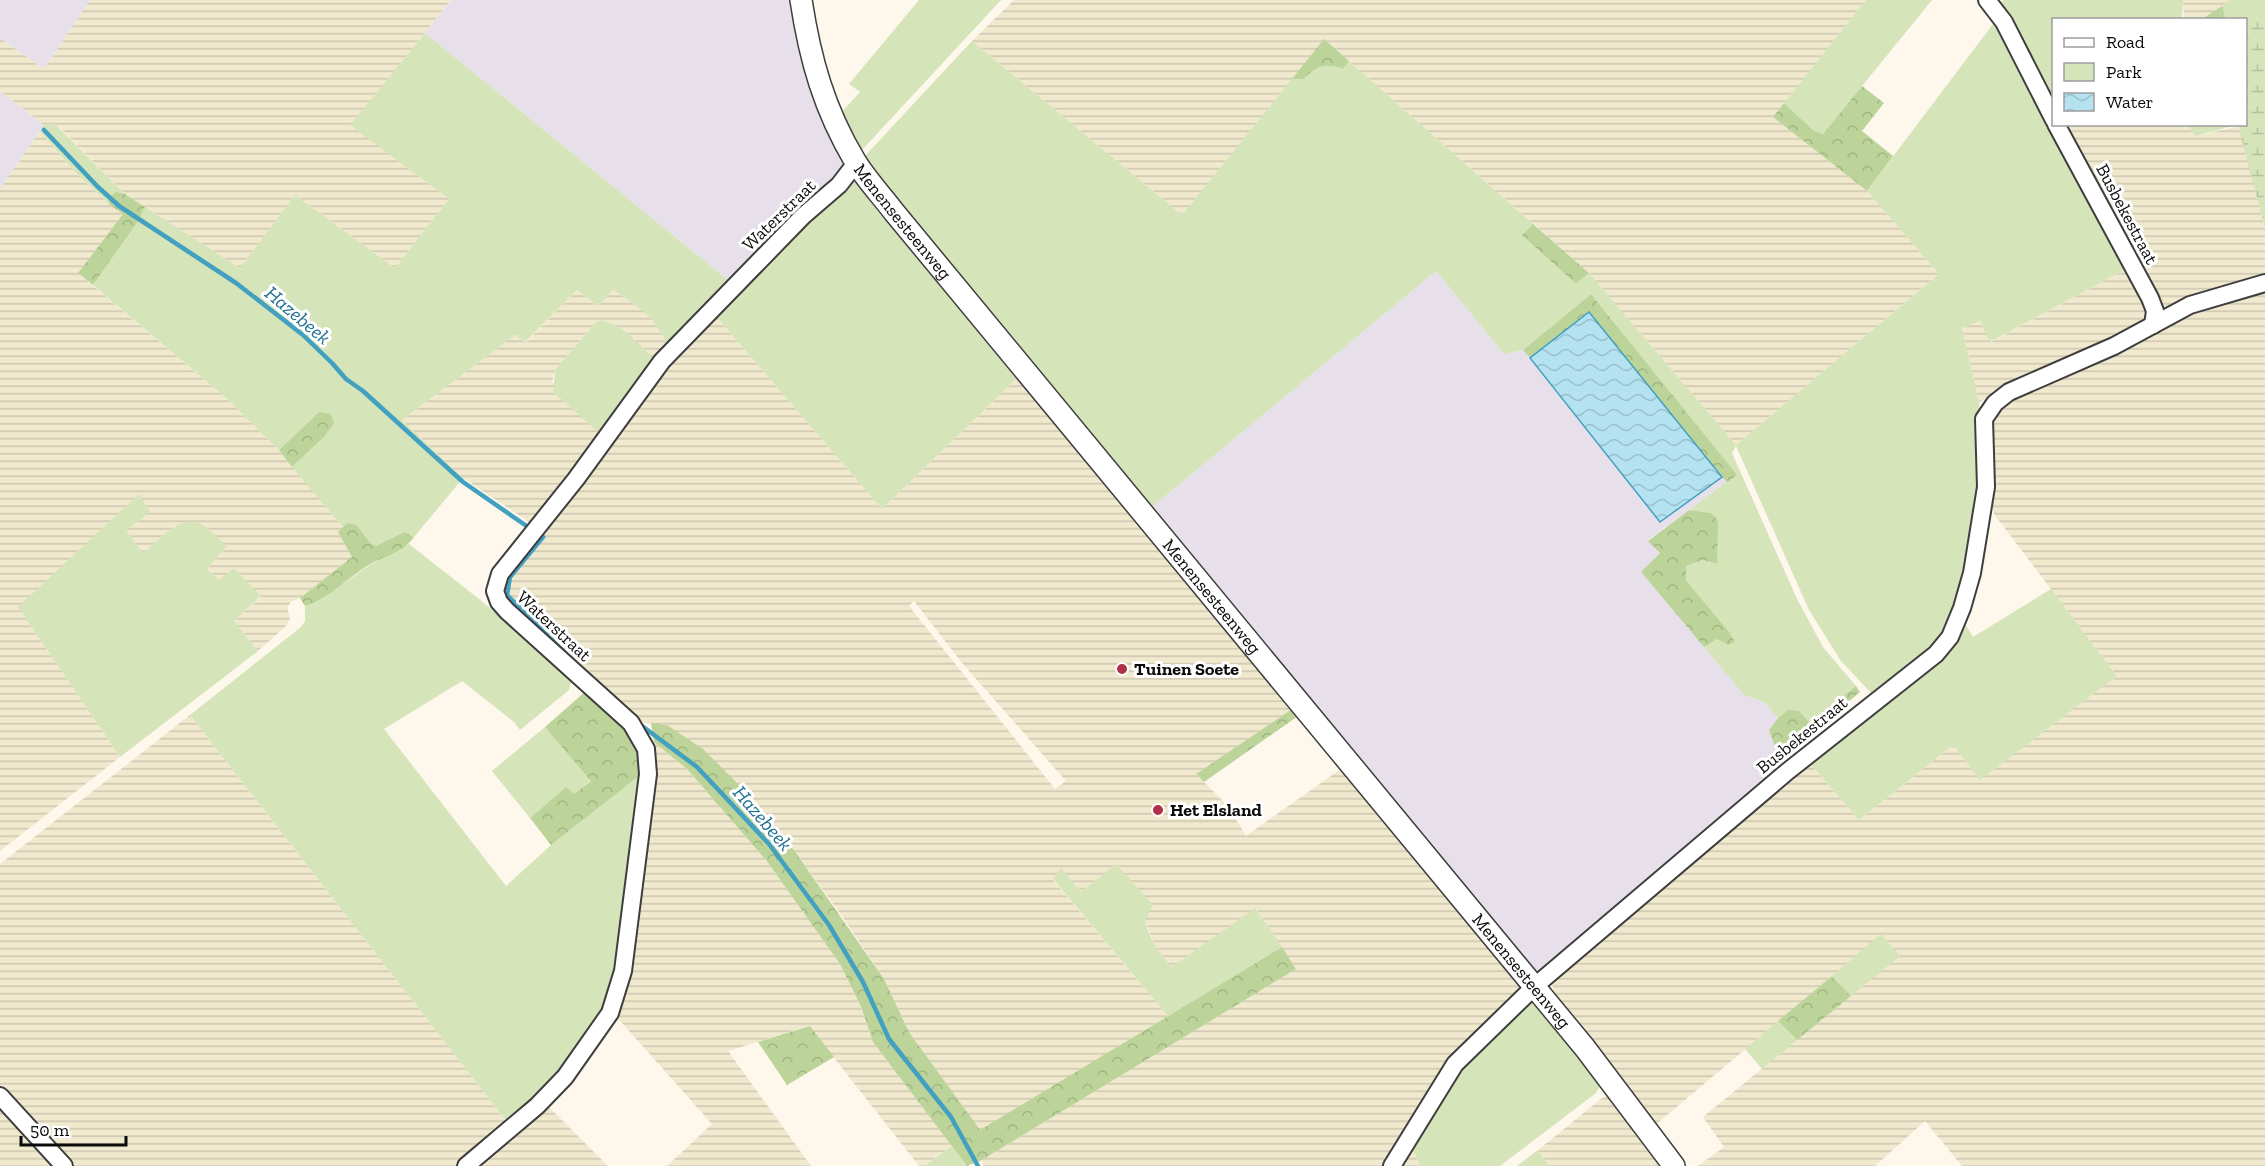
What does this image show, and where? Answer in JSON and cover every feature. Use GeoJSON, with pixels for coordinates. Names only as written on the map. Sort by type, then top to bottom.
{"type":"FeatureCollection","features":[{"type":"Feature","properties":{"kind":"street","name":"Menensesteenweg"},"geometry":{"type":"LineString","coordinates":[[801,0],[808,48],[818,81],[834,123],[856,163],[901,222],[1535,986],[1614,1084],[1674,1166]]}},
{"type":"Feature","properties":{"kind":"street"},"geometry":{"type":"LineString","coordinates":[[1987,0],[2004,22],[2052,116]]}},
{"type":"Feature","properties":{"kind":"street","name":"Busbekestraat"},"geometry":{"type":"LineString","coordinates":[[2057,126],[2150,298],[2155,311],[2153,325]]}},
{"type":"Feature","properties":{"kind":"street","name":"Waterstraat"},"geometry":{"type":"LineString","coordinates":[[466,1166],[529,1112],[565,1077],[610,1013],[623,971],[648,774],[645,749],[631,723],[507,611],[499,602],[495,591],[496,581],[512,557],[576,479],[662,361],[803,216],[839,184],[856,163]]}},
{"type":"Feature","properties":{"kind":"street","name":"Busbekestraat"},"geometry":{"type":"LineString","coordinates":[[1392,1166],[1455,1064],[1535,986],[1788,771],[1936,654],[1950,637],[1962,608],[1972,573],[1986,487],[1984,419],[1995,403],[2009,392],[2114,346],[2190,305],[2265,283]]}},
{"type":"Feature","properties":{"kind":"street"},"geometry":{"type":"LineString","coordinates":[[0,1096],[64,1166]]}},
{"type":"Feature","properties":{"kind":"shaded area"},"geometry":{"type":"Polygon","coordinates":[[[0,0],[90,0],[44,69],[0,38],[0,0]]]}},
{"type":"Feature","properties":{"kind":"shaded area"},"geometry":{"type":"Polygon","coordinates":[[[90,0],[451,0],[351,125],[449,199],[395,268],[295,195],[240,268],[125,194],[60,128],[55,124],[44,125],[0,91],[0,38],[44,69],[90,0]]]}},
{"type":"Feature","properties":{"kind":"shaded area"},"geometry":{"type":"Polygon","coordinates":[[[451,0],[793,0],[801,55],[812,92],[845,164],[729,281],[425,33],[451,0]]]}},
{"type":"Feature","properties":{"kind":"shaded area"},"geometry":{"type":"Polygon","coordinates":[[[1014,0],[1866,0],[1773,117],[1867,191],[1939,274],[1736,445],[1589,273],[1325,40],[1182,215],[972,41],[1014,0]]]}},
{"type":"Feature","properties":{"kind":"shaded area"},"geometry":{"type":"Polygon","coordinates":[[[2183,0],[2230,0],[2205,18],[2184,17],[2183,0]]]}},
{"type":"Feature","properties":{"kind":"shaded area"},"geometry":{"type":"Polygon","coordinates":[[[0,91],[44,125],[0,189],[0,91]]]}},
{"type":"Feature","properties":{"kind":"shaded area"},"geometry":{"type":"Polygon","coordinates":[[[2189,126],[2195,136],[2240,126],[2265,228],[2265,280],[2161,311],[2062,127],[2189,126]]]}},
{"type":"Feature","properties":{"kind":"shaded area"},"geometry":{"type":"Polygon","coordinates":[[[40,131],[77,174],[109,204],[124,213],[78,273],[226,398],[279,450],[343,527],[338,532],[352,557],[300,598],[292,601],[287,607],[290,619],[286,626],[258,651],[234,621],[261,597],[219,580],[207,569],[227,546],[176,525],[143,553],[126,530],[18,607],[120,757],[0,851],[0,189],[40,131]]]}},
{"type":"Feature","properties":{"kind":"shaded area"},"geometry":{"type":"Polygon","coordinates":[[[2126,269],[2146,305],[2145,316],[2141,324],[2122,337],[1979,402],[1962,328],[1980,321],[1991,342],[2126,269]]]}},
{"type":"Feature","properties":{"kind":"shaded area"},"geometry":{"type":"Polygon","coordinates":[[[1436,271],[1504,354],[1523,350],[1660,521],[1722,477],[1727,482],[1648,540],[1660,553],[1642,572],[1744,695],[1764,702],[1778,718],[1769,730],[1774,745],[1788,764],[1538,976],[1152,507],[1436,271]]]}},
{"type":"Feature","properties":{"kind":"shaded area"},"geometry":{"type":"Polygon","coordinates":[[[577,290],[598,306],[613,290],[648,313],[669,348],[656,362],[640,345],[610,322],[602,320],[595,323],[555,370],[552,382],[602,435],[532,524],[463,478],[402,420],[517,333],[525,343],[577,290]]]}},
{"type":"Feature","properties":{"kind":"shaded area"},"geometry":{"type":"Polygon","coordinates":[[[2265,291],[2265,1166],[1962,1166],[1925,1121],[1875,1166],[1698,1166],[1724,1147],[1703,1117],[1899,956],[1881,935],[1654,1126],[1554,993],[1552,983],[1808,761],[1859,820],[1953,745],[1980,779],[2117,676],[1994,514],[1990,496],[1991,427],[1996,412],[2005,402],[2118,353],[2195,314],[2237,296],[2265,291]]]}},
{"type":"Feature","properties":{"kind":"shaded area"},"geometry":{"type":"Polygon","coordinates":[[[714,314],[882,509],[1017,378],[1292,709],[1196,774],[1228,806],[1246,836],[1342,768],[1519,982],[1519,996],[1385,1166],[983,1166],[982,1160],[1296,969],[1256,909],[1172,968],[1156,948],[1116,864],[1081,892],[1061,869],[1053,880],[1168,1016],[980,1131],[909,1032],[884,979],[844,919],[794,850],[739,785],[667,725],[637,722],[502,597],[503,582],[663,368],[714,314]],[[914,601],[909,606],[1055,789],[1066,781],[962,663],[914,601]]]}},
{"type":"Feature","properties":{"kind":"shaded area"},"geometry":{"type":"Polygon","coordinates":[[[190,715],[508,1123],[457,1166],[70,1166],[0,1089],[0,864],[190,715]]]}},
{"type":"Feature","properties":{"kind":"shaded area"},"geometry":{"type":"Polygon","coordinates":[[[654,742],[687,769],[766,860],[840,964],[861,1008],[873,1042],[952,1146],[925,1166],[919,1166],[809,1026],[728,1051],[811,1166],[667,1166],[712,1124],[614,1014],[648,746],[654,742]]]}},
{"type":"Feature","properties":{"kind":"shaded area"},"geometry":{"type":"Polygon","coordinates":[[[1608,1096],[1661,1166],[1549,1166],[1538,1150],[1602,1098],[1608,1096]]]}},
{"type":"Feature","properties":{"kind":"shaded area"},"geometry":{"type":"Polygon","coordinates":[[[0,1104],[56,1166],[0,1166],[0,1104]]]}},
{"type":"Feature","properties":{"kind":"shaded area"},"geometry":{"type":"Polygon","coordinates":[[[547,1105],[608,1166],[476,1166],[547,1105]]]}},
{"type":"Feature","properties":{"kind":"shaded area"},"geometry":{"type":"Polygon","coordinates":[[[1412,1147],[1420,1166],[1398,1166],[1412,1147]]]}},
{"type":"Feature","properties":{"kind":"green space"},"geometry":{"type":"Polygon","coordinates":[[[919,0],[1001,0],[861,151],[839,115],[860,92],[849,84],[919,0]]]}},
{"type":"Feature","properties":{"kind":"green space"},"geometry":{"type":"Polygon","coordinates":[[[1866,0],[1932,0],[1823,134],[1813,130],[1784,103],[1866,0]]]}},
{"type":"Feature","properties":{"kind":"green space"},"geometry":{"type":"Polygon","coordinates":[[[2003,0],[2183,0],[2182,18],[2052,18],[2052,109],[2000,8],[2003,0]]]}},
{"type":"Feature","properties":{"kind":"green space"},"geometry":{"type":"Polygon","coordinates":[[[2230,0],[2265,0],[2265,5],[2247,34],[2247,18],[2226,18],[2222,6],[2230,0]]]}},
{"type":"Feature","properties":{"kind":"green space"},"geometry":{"type":"Polygon","coordinates":[[[2265,5],[2265,228],[2240,133],[2240,126],[2247,126],[2247,34],[2265,5]]]}},
{"type":"Feature","properties":{"kind":"green space"},"geometry":{"type":"Polygon","coordinates":[[[2222,6],[2226,18],[2204,18],[2222,6]]]}},
{"type":"Feature","properties":{"kind":"green space"},"geometry":{"type":"Polygon","coordinates":[[[1996,20],[2126,269],[1990,342],[1980,321],[1962,328],[1979,402],[1981,454],[1978,506],[1958,602],[1939,644],[1874,696],[1841,661],[1809,610],[1736,446],[1732,453],[1797,599],[1823,647],[1856,686],[1808,722],[1788,710],[1778,718],[1764,702],[1744,695],[1704,647],[1717,639],[1728,645],[1735,642],[1686,580],[1686,566],[1703,560],[1717,564],[1711,513],[1689,510],[1736,475],[1591,294],[1523,350],[1504,354],[1436,271],[1152,507],[943,258],[864,157],[972,41],[1182,215],[1292,79],[1304,79],[1322,66],[1343,69],[1349,61],[1533,224],[1521,236],[1576,284],[1589,273],[1736,445],[1939,274],[1867,191],[1996,20]]]}},
{"type":"Feature","properties":{"kind":"green space"},"geometry":{"type":"Polygon","coordinates":[[[425,33],[729,281],[669,348],[652,320],[613,290],[598,306],[577,290],[524,343],[516,334],[402,420],[463,478],[414,537],[404,532],[376,546],[370,543],[357,525],[347,523],[343,527],[292,467],[324,437],[319,412],[279,450],[226,398],[93,285],[137,223],[145,207],[240,268],[295,195],[395,268],[449,199],[350,125],[425,33]]]}},
{"type":"Feature","properties":{"kind":"green space"},"geometry":{"type":"Polygon","coordinates":[[[1324,39],[1349,61],[1343,69],[1322,66],[1304,79],[1292,79],[1324,39]]]}},
{"type":"Feature","properties":{"kind":"green space"},"geometry":{"type":"Polygon","coordinates":[[[1862,86],[1884,103],[1862,131],[1893,156],[1867,191],[1773,117],[1784,103],[1813,130],[1823,134],[1862,86]]]}},
{"type":"Feature","properties":{"kind":"green space"},"geometry":{"type":"Polygon","coordinates":[[[55,124],[125,194],[116,192],[109,197],[109,204],[77,174],[40,131],[44,125],[55,124]]]}},
{"type":"Feature","properties":{"kind":"green space"},"geometry":{"type":"Polygon","coordinates":[[[2189,126],[2232,126],[2195,136],[2189,126]]]}},
{"type":"Feature","properties":{"kind":"green space"},"geometry":{"type":"Polygon","coordinates":[[[848,182],[856,182],[863,189],[1017,378],[882,509],[714,314],[848,182]]]}},
{"type":"Feature","properties":{"kind":"green space"},"geometry":{"type":"Polygon","coordinates":[[[116,192],[125,194],[145,207],[137,223],[93,285],[78,273],[123,214],[109,204],[109,197],[116,192]]]}},
{"type":"Feature","properties":{"kind":"green space"},"geometry":{"type":"Polygon","coordinates":[[[1533,224],[1589,273],[1576,284],[1521,236],[1533,224]]]}},
{"type":"Feature","properties":{"kind":"green space"},"geometry":{"type":"Polygon","coordinates":[[[1591,294],[1737,475],[1727,482],[1722,477],[1589,313],[1530,358],[1523,350],[1591,294]]]}},
{"type":"Feature","properties":{"kind":"green space"},"geometry":{"type":"Polygon","coordinates":[[[602,320],[625,331],[656,362],[602,435],[553,392],[555,370],[595,323],[602,320]]]}},
{"type":"Feature","properties":{"kind":"green space"},"geometry":{"type":"Polygon","coordinates":[[[319,412],[331,414],[334,423],[324,437],[292,467],[279,450],[319,412]]]}},
{"type":"Feature","properties":{"kind":"green space"},"geometry":{"type":"Polygon","coordinates":[[[139,494],[150,512],[126,530],[143,553],[170,530],[185,522],[201,524],[227,546],[207,569],[219,580],[234,568],[261,596],[234,621],[258,651],[120,757],[18,607],[139,494]]]}},
{"type":"Feature","properties":{"kind":"green space"},"geometry":{"type":"Polygon","coordinates":[[[1689,510],[1711,513],[1718,520],[1717,564],[1703,560],[1686,566],[1686,580],[1730,633],[1735,642],[1728,645],[1717,639],[1704,647],[1641,572],[1660,553],[1648,541],[1689,510]]]}},
{"type":"Feature","properties":{"kind":"green space"},"geometry":{"type":"Polygon","coordinates":[[[347,523],[357,525],[370,543],[376,546],[404,532],[414,537],[399,551],[367,566],[330,594],[305,606],[300,598],[352,557],[338,532],[347,523]]]}},
{"type":"Feature","properties":{"kind":"green space"},"geometry":{"type":"Polygon","coordinates":[[[409,544],[479,599],[572,679],[569,690],[520,730],[514,722],[462,681],[384,729],[506,886],[551,845],[643,773],[617,978],[606,1009],[564,1070],[508,1123],[190,715],[301,627],[305,621],[305,606],[322,599],[368,566],[409,544]]]}},
{"type":"Feature","properties":{"kind":"green space"},"geometry":{"type":"Polygon","coordinates":[[[2051,589],[2117,676],[1980,780],[1953,745],[1859,820],[1808,761],[1962,619],[1973,637],[2051,589]]]}},
{"type":"Feature","properties":{"kind":"green space"},"geometry":{"type":"Polygon","coordinates":[[[1856,686],[1860,692],[1783,757],[1774,745],[1769,730],[1778,718],[1788,710],[1799,711],[1809,722],[1856,686]]]}},
{"type":"Feature","properties":{"kind":"green space"},"geometry":{"type":"Polygon","coordinates":[[[587,690],[636,735],[643,773],[551,845],[530,818],[566,787],[574,794],[591,781],[545,727],[587,690]]]}},
{"type":"Feature","properties":{"kind":"green space"},"geometry":{"type":"Polygon","coordinates":[[[1292,709],[1298,716],[1204,782],[1196,774],[1292,709]]]}},
{"type":"Feature","properties":{"kind":"green space"},"geometry":{"type":"Polygon","coordinates":[[[651,723],[667,725],[703,749],[739,785],[794,850],[884,979],[909,1032],[980,1130],[1282,947],[1296,969],[982,1160],[967,1166],[873,1042],[861,1007],[840,964],[766,860],[687,769],[654,742],[651,723]]]}},
{"type":"Feature","properties":{"kind":"green space"},"geometry":{"type":"Polygon","coordinates":[[[545,727],[591,780],[574,795],[566,787],[530,818],[492,771],[545,727]]]}},
{"type":"Feature","properties":{"kind":"green space"},"geometry":{"type":"Polygon","coordinates":[[[1116,864],[1153,905],[1145,921],[1147,928],[1163,957],[1172,967],[1255,908],[1282,947],[1168,1016],[1053,879],[1061,868],[1081,892],[1116,864]]]}},
{"type":"Feature","properties":{"kind":"green space"},"geometry":{"type":"Polygon","coordinates":[[[1881,934],[1900,956],[1851,996],[1832,976],[1881,934]]]}},
{"type":"Feature","properties":{"kind":"green space"},"geometry":{"type":"Polygon","coordinates":[[[1832,976],[1851,996],[1797,1040],[1778,1021],[1832,976]]]}},
{"type":"Feature","properties":{"kind":"green space"},"geometry":{"type":"Polygon","coordinates":[[[1531,1003],[1537,1004],[1600,1086],[1596,1093],[1500,1166],[1420,1166],[1412,1147],[1464,1063],[1523,1007],[1531,1003]]]}},
{"type":"Feature","properties":{"kind":"green space"},"geometry":{"type":"Polygon","coordinates":[[[1778,1021],[1797,1040],[1762,1069],[1745,1049],[1778,1021]]]}},
{"type":"Feature","properties":{"kind":"green space"},"geometry":{"type":"Polygon","coordinates":[[[810,1026],[834,1057],[787,1085],[758,1042],[810,1026]]]}},
{"type":"Feature","properties":{"kind":"green space"},"geometry":{"type":"Polygon","coordinates":[[[952,1146],[967,1166],[925,1166],[952,1146]]]}},
{"type":"Feature","properties":{"kind":"green space"},"geometry":{"type":"Polygon","coordinates":[[[1538,1150],[1549,1166],[1517,1166],[1538,1150]]]}},
{"type":"Feature","properties":{"kind":"water"},"geometry":{"type":"Polygon","coordinates":[[[1589,312],[1722,477],[1660,522],[1530,358],[1589,312]]]}},
{"type":"Feature","properties":{"kind":"waterway","name":"Hazebeek"},"geometry":{"type":"LineString","coordinates":[[44,130],[119,206],[236,283],[303,335],[346,379],[363,391],[463,482],[528,527]]}},
{"type":"Feature","properties":{"kind":"waterway","name":"Hazebeek"},"geometry":{"type":"LineString","coordinates":[[543,537],[510,577],[507,595],[565,653]]}},
{"type":"Feature","properties":{"kind":"waterway","name":"Hazebeek"},"geometry":{"type":"LineString","coordinates":[[638,723],[697,767],[769,844],[829,925],[863,982],[889,1039],[951,1117],[978,1166]]}},
{"type":"Feature","properties":{"kind":"place","name":"Tuinen Soete"},"geometry":{"type":"Point","coordinates":[1122,669]}},
{"type":"Feature","properties":{"kind":"place","name":"Het Elsland"},"geometry":{"type":"Point","coordinates":[1158,810]}}]}
